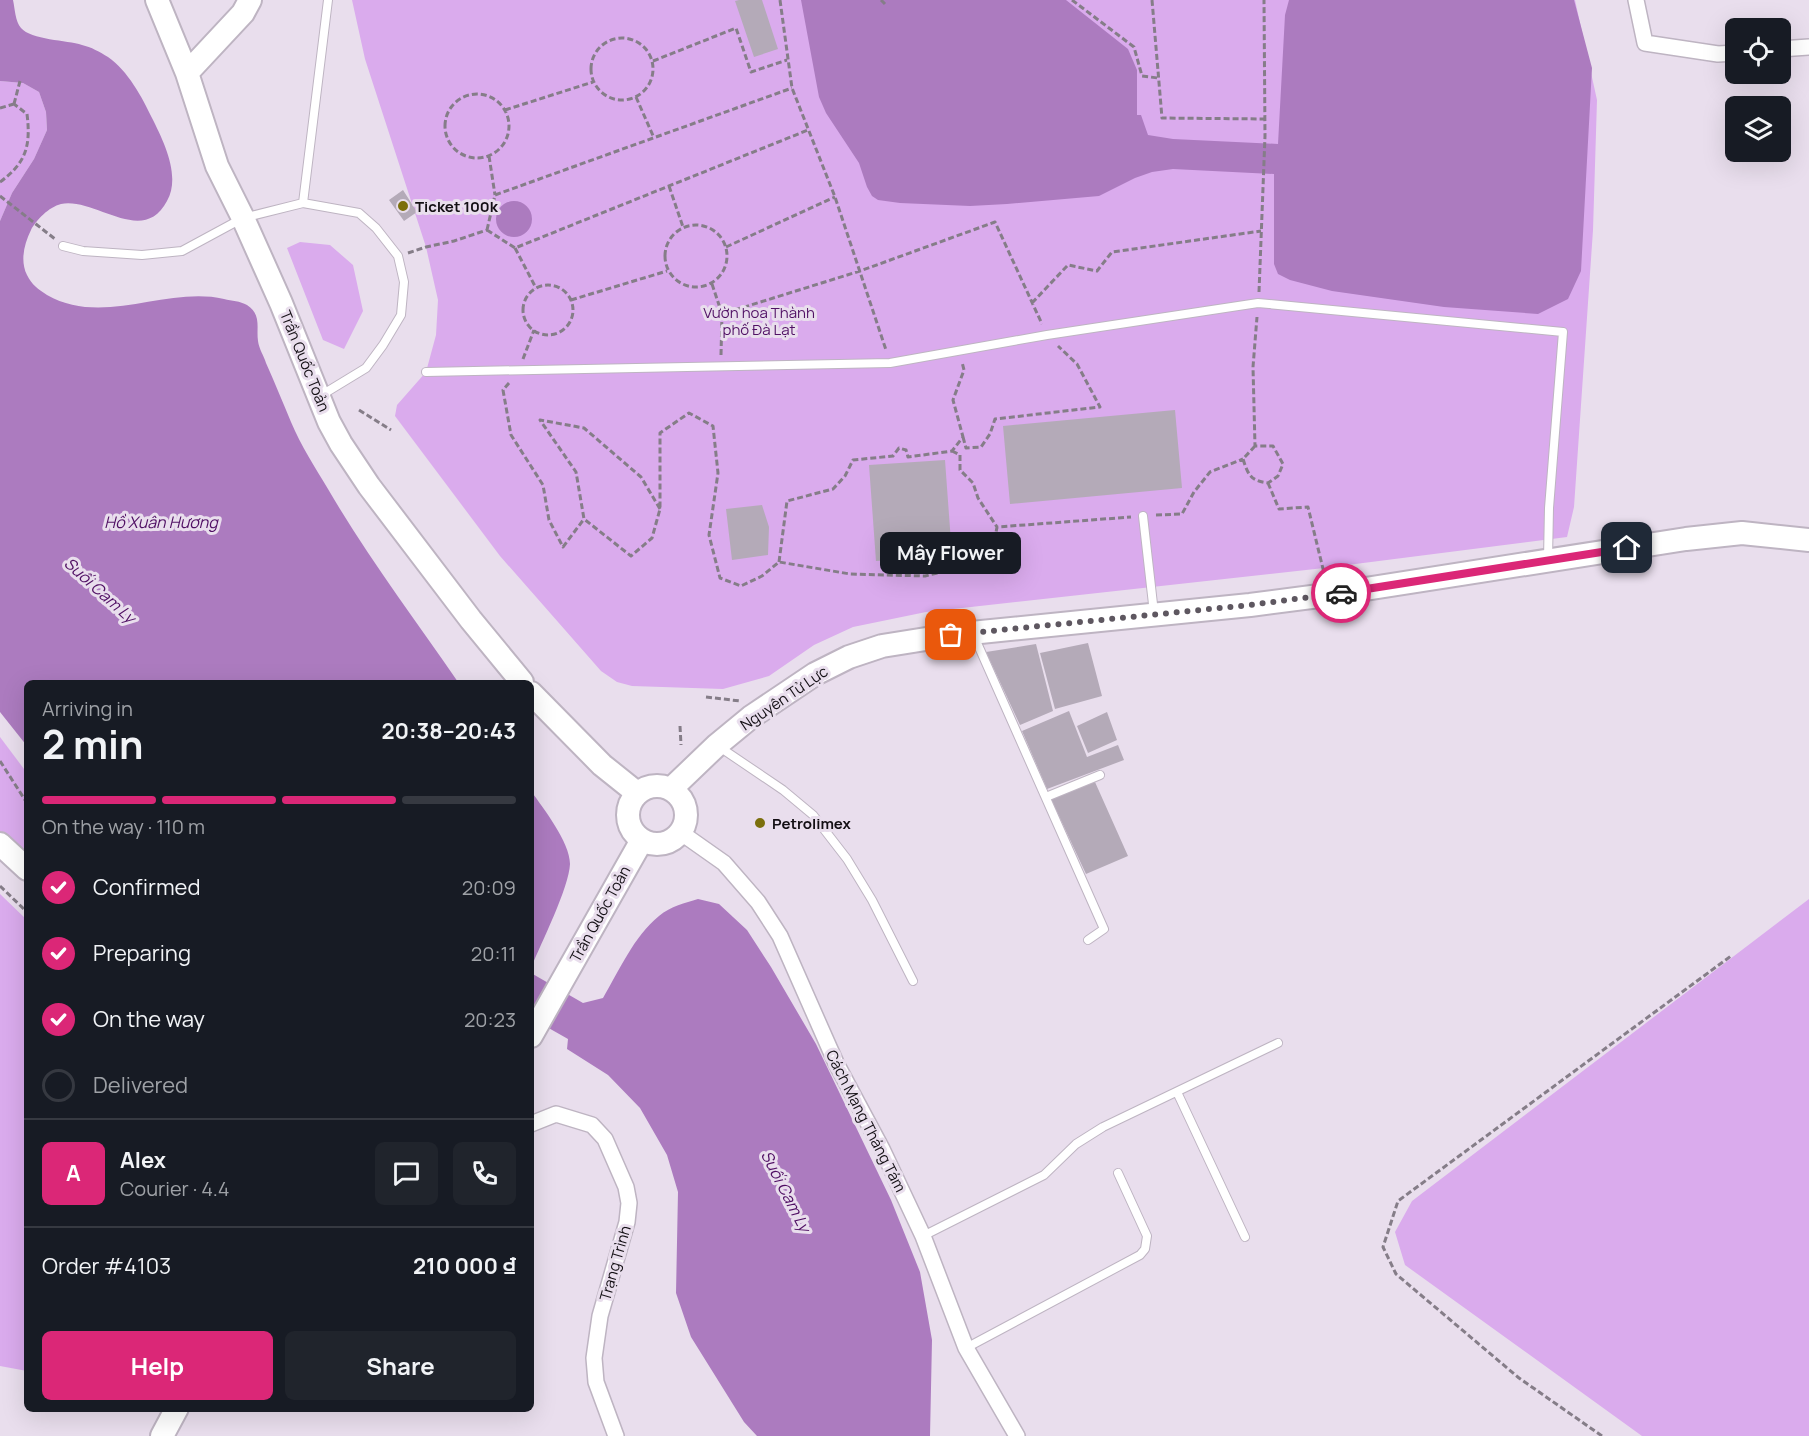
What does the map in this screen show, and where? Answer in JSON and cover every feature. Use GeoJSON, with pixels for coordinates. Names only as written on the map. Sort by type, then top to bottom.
{"type":"FeatureCollection","features":[{"type":"Feature","properties":{"kind":"main road","name":"Trần Quốc Toản"},"geometry":{"type":"LineString","coordinates":[[157,0],[187,73],[217,166],[281,303],[329,422],[369,486],[471,620],[520,680]]}},
{"type":"Feature","properties":{"kind":"main road"},"geometry":{"type":"LineString","coordinates":[[187,73],[243,13],[250,0]]}},
{"type":"Feature","properties":{"kind":"main road","name":"Nguyên Tử Lực"},"geometry":{"type":"LineString","coordinates":[[671,789],[751,717],[815,674],[849,657],[882,646],[973,633],[1327,595],[1686,538],[1742,533],[1809,540]]}},
{"type":"Feature","properties":{"kind":"main road"},"geometry":{"type":"LineString","coordinates":[[534,696],[602,765],[637,794]]}},
{"type":"Feature","properties":{"kind":"main road"},"geometry":{"type":"LineString","coordinates":[[653,786],[671,789],[678,794],[685,809],[686,818],[680,832],[674,838],[660,844],[642,840],[635,834],[628,818],[628,809],[637,794],[653,786]]}},
{"type":"Feature","properties":{"kind":"main road","name":"Trần Quốc Toản"},"geometry":{"type":"LineString","coordinates":[[534,1031],[642,840]]}},
{"type":"Feature","properties":{"kind":"main road"},"geometry":{"type":"LineString","coordinates":[[0,844],[24,866]]}},
{"type":"Feature","properties":{"kind":"main road"},"geometry":{"type":"LineString","coordinates":[[162,1436],[175,1412]]}},
{"type":"Feature","properties":{"kind":"street"},"geometry":{"type":"LineString","coordinates":[[1636,0],[1645,44],[1725,54]]}},
{"type":"Feature","properties":{"kind":"street"},"geometry":{"type":"LineString","coordinates":[[1791,48],[1809,47]]}},
{"type":"Feature","properties":{"kind":"street","name":"Cách Mạng Tháng Tám"},"geometry":{"type":"LineString","coordinates":[[680,832],[724,863],[758,902],[780,936],[836,1063],[882,1149],[923,1236],[966,1348],[1017,1436]]}},
{"type":"Feature","properties":{"kind":"street","name":"Trạng Trình"},"geometry":{"type":"LineString","coordinates":[[534,1123],[556,1114],[592,1125],[605,1139],[626,1187],[629,1203],[627,1222],[600,1317],[594,1358],[596,1382],[616,1436]]}},
{"type":"Feature","properties":{"kind":"lane"},"geometry":{"type":"LineString","coordinates":[[303,203],[328,0]]}},
{"type":"Feature","properties":{"kind":"lane"},"geometry":{"type":"LineString","coordinates":[[63,246],[82,251],[142,255],[182,250],[243,218],[303,203],[358,213],[376,228],[398,256],[404,282],[401,315],[366,368],[319,396]]}},
{"type":"Feature","properties":{"kind":"lane"},"geometry":{"type":"LineString","coordinates":[[426,372],[890,363],[1047,335],[1258,303],[1563,332],[1549,508],[1548,560]]}},
{"type":"Feature","properties":{"kind":"lane"},"geometry":{"type":"LineString","coordinates":[[1143,516],[1155,614]]}},
{"type":"Feature","properties":{"kind":"lane"},"geometry":{"type":"LineString","coordinates":[[973,633],[1104,929],[1088,940]]}},
{"type":"Feature","properties":{"kind":"lane"},"geometry":{"type":"LineString","coordinates":[[717,746],[783,790],[813,814],[847,859],[872,900],[913,981]]}},
{"type":"Feature","properties":{"kind":"lane"},"geometry":{"type":"LineString","coordinates":[[1046,797],[1100,775]]}},
{"type":"Feature","properties":{"kind":"lane"},"geometry":{"type":"LineString","coordinates":[[923,1236],[1044,1175],[1076,1144],[1103,1127],[1278,1043]]}},
{"type":"Feature","properties":{"kind":"lane"},"geometry":{"type":"LineString","coordinates":[[1177,1092],[1245,1237]]}},
{"type":"Feature","properties":{"kind":"lane"},"geometry":{"type":"LineString","coordinates":[[966,1348],[1140,1255],[1145,1249],[1147,1236],[1118,1173]]}},
{"type":"Feature","properties":{"kind":"path"},"geometry":{"type":"LineString","coordinates":[[780,0],[792,88],[835,197],[890,363]]}},
{"type":"Feature","properties":{"kind":"path"},"geometry":{"type":"LineString","coordinates":[[881,0],[885,4]]}},
{"type":"Feature","properties":{"kind":"path"},"geometry":{"type":"LineString","coordinates":[[1072,0],[1134,47],[1142,76],[1159,78]]}},
{"type":"Feature","properties":{"kind":"path"},"geometry":{"type":"LineString","coordinates":[[1152,0],[1162,118],[1266,119]]}},
{"type":"Feature","properties":{"kind":"path"},"geometry":{"type":"LineString","coordinates":[[997,527],[1182,514],[1194,492],[1210,472],[1243,459],[1255,446],[1253,367],[1266,119],[1264,0]]}},
{"type":"Feature","properties":{"kind":"path"},"geometry":{"type":"LineString","coordinates":[[653,61],[736,28],[752,72],[787,60]]}},
{"type":"Feature","properties":{"kind":"path"},"geometry":{"type":"LineString","coordinates":[[621,37],[641,43],[653,61],[651,82],[645,91],[636,97],[616,100],[599,90],[593,82],[591,62],[595,52],[611,40],[621,37]]}},
{"type":"Feature","properties":{"kind":"path"},"geometry":{"type":"LineString","coordinates":[[14,104],[20,81]]}},
{"type":"Feature","properties":{"kind":"path"},"geometry":{"type":"LineString","coordinates":[[506,110],[593,82]]}},
{"type":"Feature","properties":{"kind":"path"},"geometry":{"type":"LineString","coordinates":[[495,195],[792,88]]}},
{"type":"Feature","properties":{"kind":"path"},"geometry":{"type":"LineString","coordinates":[[479,93],[489,96],[499,101],[506,110],[509,131],[506,141],[489,156],[469,157],[459,153],[446,136],[446,116],[451,106],[468,94],[479,93]]}},
{"type":"Feature","properties":{"kind":"path"},"geometry":{"type":"LineString","coordinates":[[636,97],[654,138]]}},
{"type":"Feature","properties":{"kind":"path"},"geometry":{"type":"LineString","coordinates":[[0,108],[14,104]]}},
{"type":"Feature","properties":{"kind":"path"},"geometry":{"type":"LineString","coordinates":[[0,182],[14,172],[27,151],[29,128],[27,114],[14,104]]}},
{"type":"Feature","properties":{"kind":"path"},"geometry":{"type":"LineString","coordinates":[[515,248],[808,130]]}},
{"type":"Feature","properties":{"kind":"path"},"geometry":{"type":"LineString","coordinates":[[487,230],[495,195],[489,156]]}},
{"type":"Feature","properties":{"kind":"path"},"geometry":{"type":"LineString","coordinates":[[669,186],[684,227]]}},
{"type":"Feature","properties":{"kind":"path"},"geometry":{"type":"LineString","coordinates":[[2,196],[43,228]]}},
{"type":"Feature","properties":{"kind":"path"},"geometry":{"type":"LineString","coordinates":[[726,247],[835,197]]}},
{"type":"Feature","properties":{"kind":"path"},"geometry":{"type":"LineString","coordinates":[[722,315],[860,272],[995,222],[1047,335],[1077,364],[1100,407],[995,419],[990,434],[981,447],[966,448],[953,400],[964,370],[959,351]]}},
{"type":"Feature","properties":{"kind":"path"},"geometry":{"type":"LineString","coordinates":[[704,226],[713,230],[721,237],[726,247],[728,257],[725,268],[712,284],[692,288],[682,285],[668,271],[665,261],[669,241],[684,227],[704,226]]}},
{"type":"Feature","properties":{"kind":"path"},"geometry":{"type":"LineString","coordinates":[[487,230],[515,248],[536,288]]}},
{"type":"Feature","properties":{"kind":"path"},"geometry":{"type":"LineString","coordinates":[[398,256],[487,230]]}},
{"type":"Feature","properties":{"kind":"path"},"geometry":{"type":"LineString","coordinates":[[1032,303],[1068,265],[1097,271],[1112,252],[1261,231]]}},
{"type":"Feature","properties":{"kind":"path"},"geometry":{"type":"LineString","coordinates":[[572,300],[668,271]]}},
{"type":"Feature","properties":{"kind":"path"},"geometry":{"type":"LineString","coordinates":[[712,284],[722,315],[721,366]]}},
{"type":"Feature","properties":{"kind":"path"},"geometry":{"type":"LineString","coordinates":[[552,285],[560,288],[572,300],[572,316],[564,329],[549,335],[534,330],[528,324],[523,309],[529,293],[536,288],[552,285]]}},
{"type":"Feature","properties":{"kind":"path"},"geometry":{"type":"LineString","coordinates":[[534,330],[519,370],[503,390],[511,435],[543,485],[549,520],[563,547],[584,519]]}},
{"type":"Feature","properties":{"kind":"path"},"geometry":{"type":"LineString","coordinates":[[359,410],[392,430]]}},
{"type":"Feature","properties":{"kind":"path"},"geometry":{"type":"LineString","coordinates":[[660,509],[640,477],[584,428],[540,420],[576,472],[584,519],[631,556],[652,538],[660,509],[660,433],[689,413],[713,426],[718,473],[709,535],[720,578],[741,586],[762,576],[780,562],[787,501],[833,489],[844,476],[852,460],[893,456],[899,448],[906,450],[908,457],[952,451],[960,455],[960,470],[973,483],[978,498],[997,527],[991,560],[925,576],[850,574],[780,562]]}},
{"type":"Feature","properties":{"kind":"path"},"geometry":{"type":"LineString","coordinates":[[952,451],[963,437]]}},
{"type":"Feature","properties":{"kind":"path"},"geometry":{"type":"LineString","coordinates":[[1243,459],[1247,472],[1256,481],[1268,483],[1278,476],[1283,464],[1273,446],[1255,446]]}},
{"type":"Feature","properties":{"kind":"path"},"geometry":{"type":"LineString","coordinates":[[1268,483],[1278,509],[1308,507],[1324,568],[1327,595]]}},
{"type":"Feature","properties":{"kind":"path"},"geometry":{"type":"LineString","coordinates":[[706,697],[741,701]]}},
{"type":"Feature","properties":{"kind":"path"},"geometry":{"type":"LineString","coordinates":[[680,726],[681,745]]}},
{"type":"Feature","properties":{"kind":"path"},"geometry":{"type":"LineString","coordinates":[[0,761],[24,798]]}},
{"type":"Feature","properties":{"kind":"path"},"geometry":{"type":"LineString","coordinates":[[0,886],[24,909]]}},
{"type":"Feature","properties":{"kind":"path"},"geometry":{"type":"LineString","coordinates":[[1602,1436],[1519,1378],[1396,1274],[1383,1247],[1398,1201],[1731,956]]}},
{"type":"Feature","properties":{"kind":"green space","name":"Vườn hoa Thành phố Đà Lạt"},"geometry":{"type":"Polygon","coordinates":[[[352,0],[1575,0],[1597,100],[1593,230],[1574,507],[1567,537],[1324,568],[926,612],[853,627],[814,645],[769,676],[723,689],[632,686],[617,682],[601,671],[500,556],[395,416],[397,405],[426,372],[436,335],[438,300],[426,247],[365,59],[352,0]]]}},
{"type":"Feature","properties":{"kind":"green space"},"geometry":{"type":"Polygon","coordinates":[[[0,81],[23,83],[39,92],[46,112],[47,130],[34,159],[12,193],[0,221],[0,81]]]}},
{"type":"Feature","properties":{"kind":"green space"},"geometry":{"type":"Polygon","coordinates":[[[300,242],[330,245],[353,265],[363,311],[344,349],[323,340],[287,248],[300,242]]]}},
{"type":"Feature","properties":{"kind":"green space"},"geometry":{"type":"Polygon","coordinates":[[[0,737],[24,769],[24,859],[0,838],[0,737]]]}},
{"type":"Feature","properties":{"kind":"green space"},"geometry":{"type":"Polygon","coordinates":[[[0,894],[24,917],[24,1370],[0,1366],[0,894]]]}},
{"type":"Feature","properties":{"kind":"green space"},"geometry":{"type":"Polygon","coordinates":[[[1809,899],[1809,1436],[1642,1436],[1405,1265],[1395,1232],[1412,1201],[1809,899]]]}},
{"type":"Feature","properties":{"kind":"water","name":"Hồ Xuân Hương"},"geometry":{"type":"Polygon","coordinates":[[[0,0],[13,0],[15,15],[21,28],[26,32],[89,47],[105,55],[128,77],[144,102],[166,148],[172,170],[171,191],[167,201],[157,214],[145,220],[118,217],[74,204],[56,206],[40,218],[29,235],[23,258],[29,278],[47,295],[68,304],[112,307],[202,296],[239,302],[252,309],[257,317],[259,347],[304,448],[343,514],[391,587],[457,680],[24,680],[24,742],[0,712],[0,221],[12,193],[34,159],[47,130],[46,112],[39,92],[23,83],[0,81],[0,0]]]}},
{"type":"Feature","properties":{"kind":"water"},"geometry":{"type":"Polygon","coordinates":[[[801,0],[1066,0],[1128,49],[1137,70],[1137,115],[1141,115],[1148,135],[1173,139],[1278,144],[1285,15],[1289,0],[1574,0],[1592,68],[1581,271],[1568,299],[1538,314],[1444,307],[1332,291],[1290,280],[1278,274],[1274,264],[1274,174],[1173,169],[1152,172],[1135,178],[1099,196],[1007,204],[970,206],[878,200],[872,196],[859,163],[826,113],[819,97],[801,0]]]}},
{"type":"Feature","properties":{"kind":"water"},"geometry":{"type":"Polygon","coordinates":[[[514,201],[527,206],[532,219],[527,232],[514,237],[501,232],[496,219],[501,206],[514,201]]]}},
{"type":"Feature","properties":{"kind":"water"},"geometry":{"type":"Polygon","coordinates":[[[534,795],[561,836],[569,855],[570,864],[560,901],[534,961],[534,795]]]}},
{"type":"Feature","properties":{"kind":"water","name":"Suối Cam Ly"},"geometry":{"type":"Polygon","coordinates":[[[698,899],[719,904],[747,930],[816,1044],[891,1200],[920,1272],[932,1340],[930,1436],[757,1436],[744,1422],[691,1337],[676,1293],[678,1192],[667,1155],[640,1108],[608,1075],[567,1049],[568,1039],[534,1020],[534,975],[583,1003],[603,998],[642,933],[659,916],[678,905],[698,899]]]}},
{"type":"Feature","properties":{"kind":"building"},"geometry":{"type":"Polygon","coordinates":[[[762,0],[778,49],[754,57],[735,1],[762,0]]]}},
{"type":"Feature","properties":{"kind":"building","name":"Ticket 100k"},"geometry":{"type":"Polygon","coordinates":[[[403,190],[417,212],[404,221],[389,200],[403,190]]]}},
{"type":"Feature","properties":{"kind":"building"},"geometry":{"type":"Polygon","coordinates":[[[1175,410],[1182,488],[1010,504],[1003,426],[1175,410]]]}},
{"type":"Feature","properties":{"kind":"building"},"geometry":{"type":"Polygon","coordinates":[[[945,460],[952,556],[876,561],[869,465],[945,460]]]}},
{"type":"Feature","properties":{"kind":"building"},"geometry":{"type":"Polygon","coordinates":[[[762,505],[769,527],[768,555],[732,560],[726,509],[762,505]]]}},
{"type":"Feature","properties":{"kind":"building"},"geometry":{"type":"Polygon","coordinates":[[[1088,643],[1102,696],[1055,709],[1040,653],[1088,643]]]}},
{"type":"Feature","properties":{"kind":"building"},"geometry":{"type":"Polygon","coordinates":[[[1036,644],[1053,711],[1020,725],[986,652],[1036,644]]]}},
{"type":"Feature","properties":{"kind":"building"},"geometry":{"type":"Polygon","coordinates":[[[1069,711],[1087,757],[1118,745],[1124,760],[1047,789],[1022,731],[1069,711]]]}},
{"type":"Feature","properties":{"kind":"building"},"geometry":{"type":"Polygon","coordinates":[[[1107,712],[1117,740],[1088,753],[1077,726],[1107,712]]]}},
{"type":"Feature","properties":{"kind":"building"},"geometry":{"type":"Polygon","coordinates":[[[1095,782],[1128,856],[1086,874],[1051,799],[1095,782]]]}},
{"type":"Feature","properties":{"kind":"way so far"},"geometry":{"type":"LineString","coordinates":[[951,635],[1250,605],[1341,593]]}},
{"type":"Feature","properties":{"kind":"place","name":"Ticket 100k"},"geometry":{"type":"Point","coordinates":[403,206]}},
{"type":"Feature","properties":{"kind":"place","name":"Mây Flower"},"geometry":{"type":"Point","coordinates":[951,635]}},
{"type":"Feature","properties":{"kind":"place","name":"Petrolimex"},"geometry":{"type":"Point","coordinates":[760,823]}},
{"type":"Feature","properties":{"kind":"route"},"geometry":{"type":"LineString","coordinates":[[1341,593],[1627,548]]}}]}
